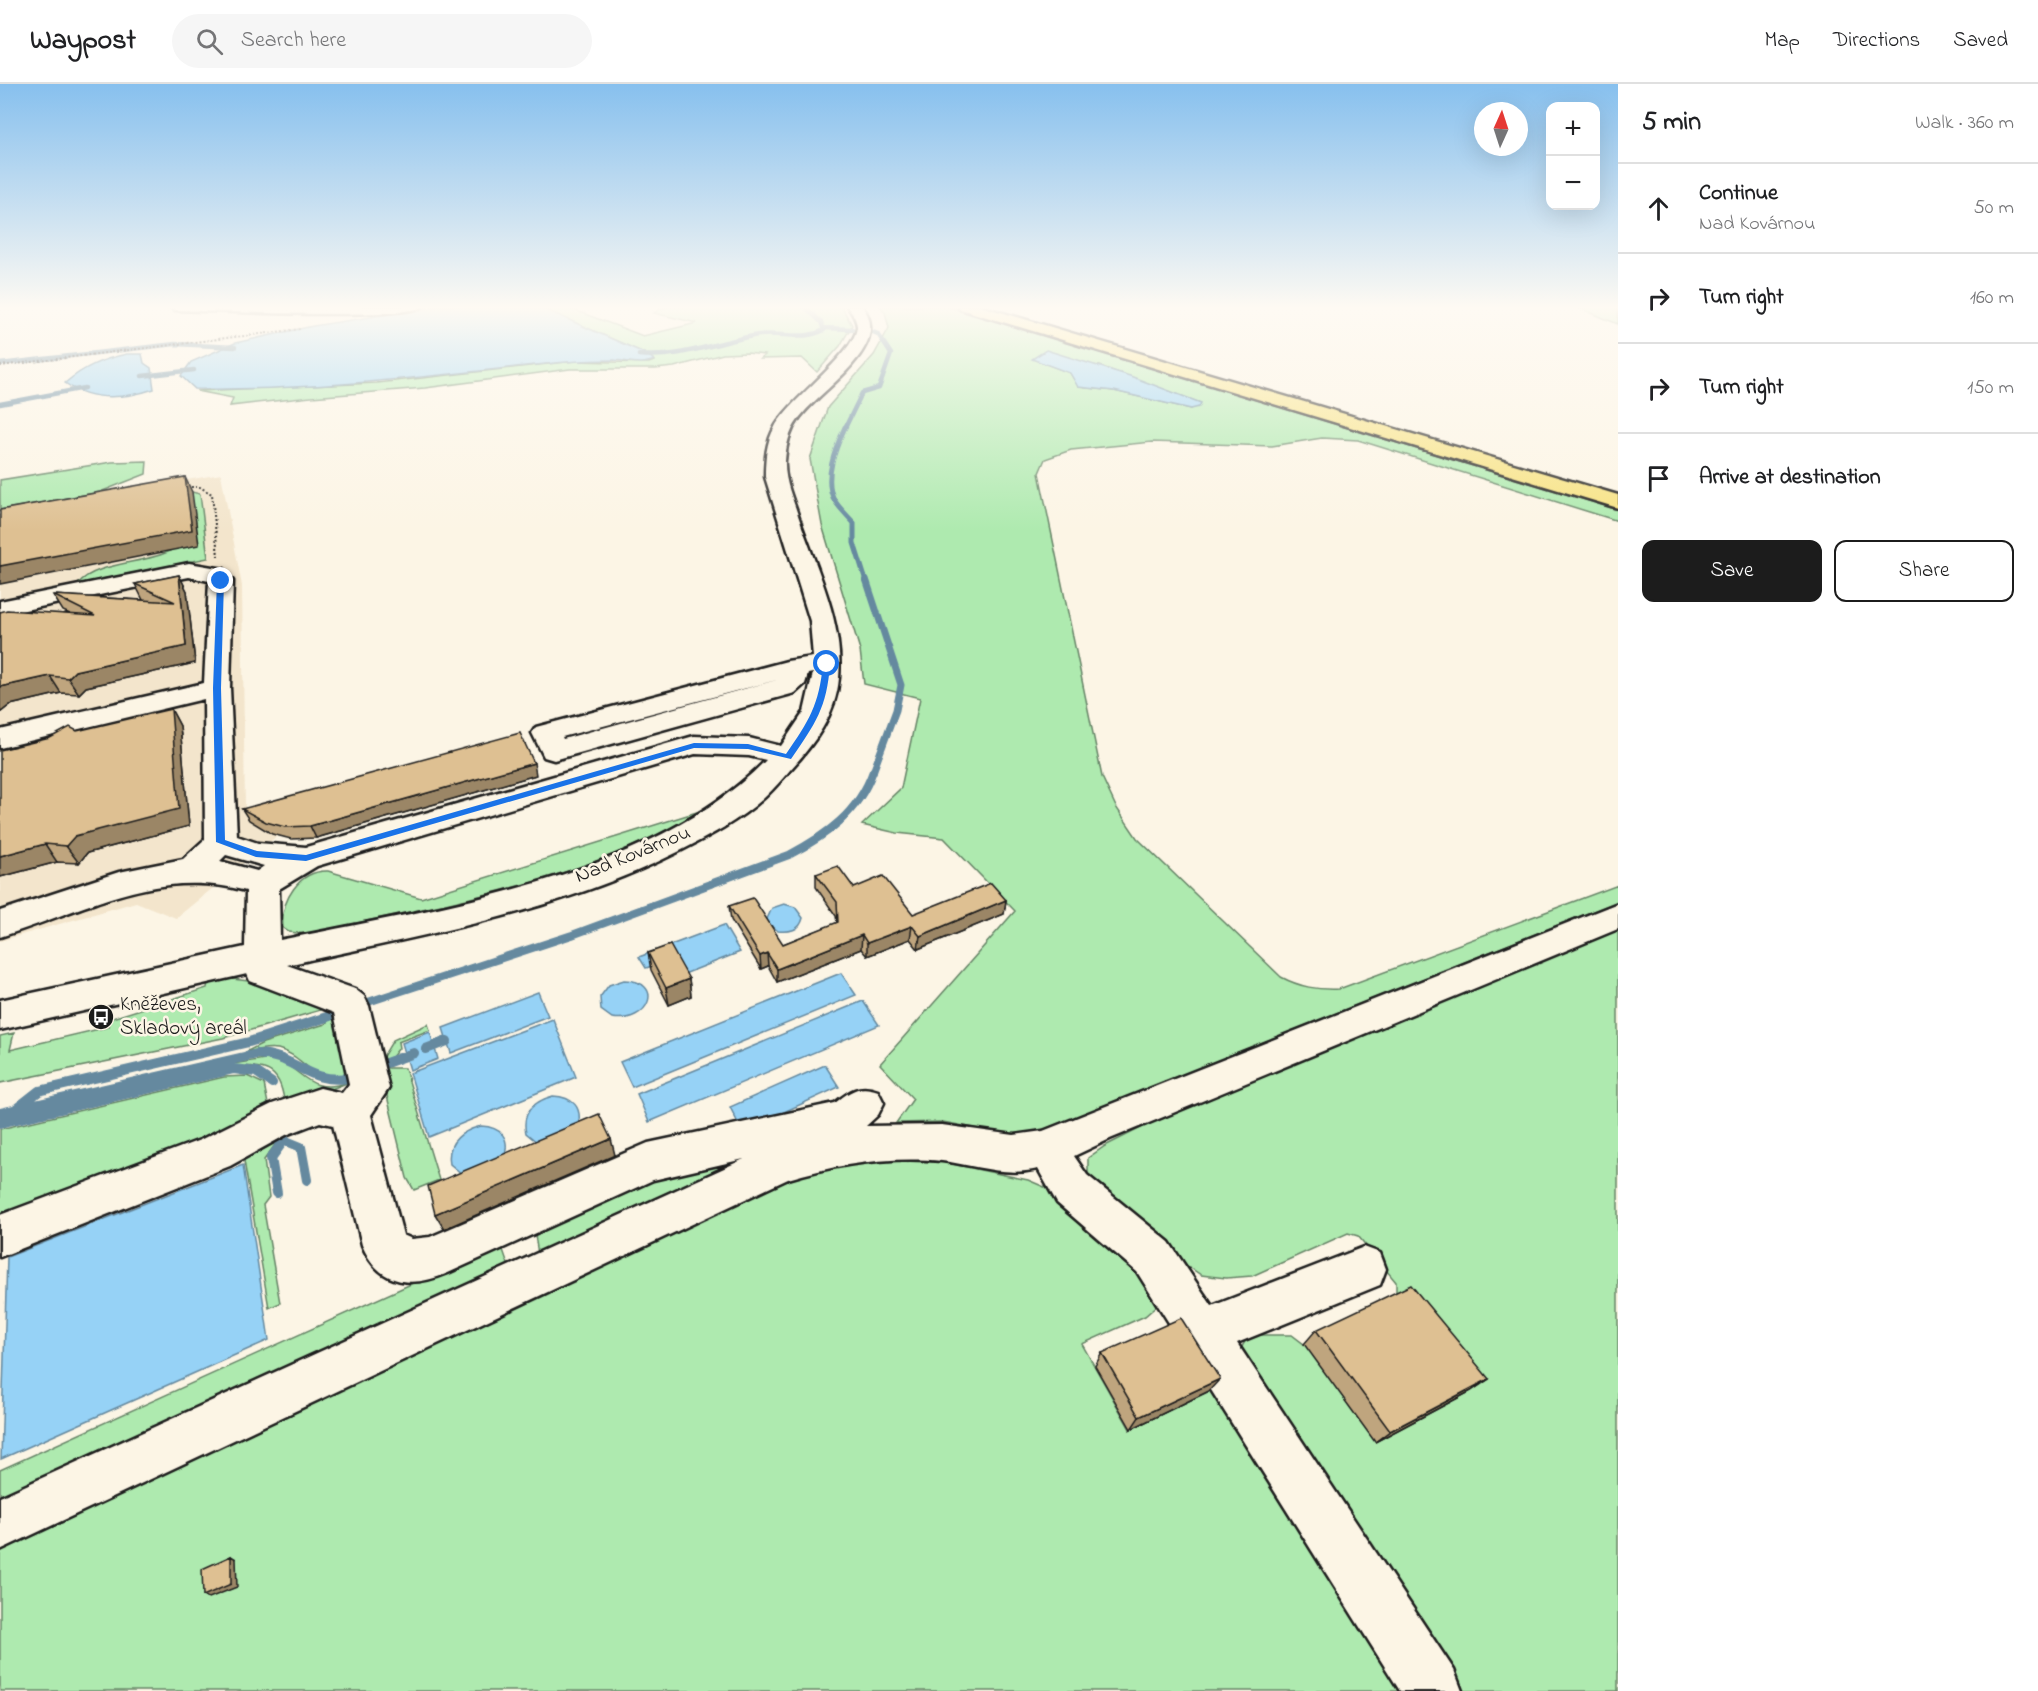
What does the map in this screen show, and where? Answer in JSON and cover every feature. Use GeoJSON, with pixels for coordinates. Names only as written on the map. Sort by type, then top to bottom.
{"type":"FeatureCollection","features":[{"type":"Feature","properties":{"kind":"highway"},"geometry":{"type":"LineString","coordinates":[[1215,381],[1618,502]]}},
{"type":"Feature","properties":{"kind":"highway"},"geometry":{"type":"LineString","coordinates":[[1243,381],[1618,492]]}},
{"type":"Feature","properties":{"kind":"street","name":"Nad Kovárnou"},"geometry":{"type":"LineString","coordinates":[[0,1015],[497,903],[618,865],[666,846],[704,825],[752,791],[788,757],[816,716],[825,685],[827,664],[822,621],[775,477],[775,460],[784,427],[824,381]]}},
{"type":"Feature","properties":{"kind":"street"},"geometry":{"type":"LineString","coordinates":[[0,608],[189,570],[216,574],[221,581],[217,688],[221,842],[192,870]]}},
{"type":"Feature","properties":{"kind":"street"},"geometry":{"type":"LineString","coordinates":[[796,667],[792,684],[786,687],[554,751],[546,733],[796,667],[827,664]]}},
{"type":"Feature","properties":{"kind":"street"},"geometry":{"type":"LineString","coordinates":[[0,739],[217,688]]}},
{"type":"Feature","properties":{"kind":"street"},"geometry":{"type":"LineString","coordinates":[[262,884],[280,871],[306,858],[694,745],[740,746],[788,757]]}},
{"type":"Feature","properties":{"kind":"street"},"geometry":{"type":"LineString","coordinates":[[221,842],[256,854],[306,858]]}},
{"type":"Feature","properties":{"kind":"street"},"geometry":{"type":"LineString","coordinates":[[0,924],[152,874],[192,870],[230,875],[262,884]]}},
{"type":"Feature","properties":{"kind":"street"},"geometry":{"type":"LineString","coordinates":[[262,884],[262,968],[267,974],[342,999],[351,1006],[369,1088],[350,1112]]}},
{"type":"Feature","properties":{"kind":"street"},"geometry":{"type":"LineString","coordinates":[[0,1524],[780,1163],[834,1148],[891,1142],[944,1143],[1004,1154],[1050,1148],[1096,1126],[1618,915]]}},
{"type":"Feature","properties":{"kind":"street"},"geometry":{"type":"LineString","coordinates":[[350,1112],[384,1245],[389,1254],[409,1262],[432,1258],[648,1162],[847,1118],[864,1103]]}},
{"type":"Feature","properties":{"kind":"street"},"geometry":{"type":"LineString","coordinates":[[0,1236],[215,1153],[272,1122],[320,1105],[350,1112]]}},
{"type":"Feature","properties":{"kind":"street"},"geometry":{"type":"LineString","coordinates":[[1050,1148],[1060,1173],[1072,1190],[1153,1257],[1434,1691]]}},
{"type":"Feature","properties":{"kind":"street"},"geometry":{"type":"LineString","coordinates":[[1203,1333],[1365,1269]]}},
{"type":"Feature","properties":{"kind":"path"},"geometry":{"type":"LineString","coordinates":[[183,487],[201,488],[212,494],[218,560],[208,571]]}},
{"type":"Feature","properties":{"kind":"shaded area"},"geometry":{"type":"Polygon","coordinates":[[[221,474],[242,586],[245,810],[523,745],[536,775],[316,838],[299,839],[277,836],[176,918],[136,902],[0,941],[0,513],[221,474]]]}},
{"type":"Feature","properties":{"kind":"green space"},"geometry":{"type":"Polygon","coordinates":[[[478,381],[230,406],[233,398],[197,391],[478,381]]]}},
{"type":"Feature","properties":{"kind":"green space"},"geometry":{"type":"Polygon","coordinates":[[[851,381],[1075,381],[1079,387],[1114,391],[1191,409],[1200,403],[1141,381],[1193,381],[1618,510],[1618,521],[1358,440],[1322,438],[1272,446],[1152,442],[1071,450],[1045,459],[1039,473],[1102,777],[1116,807],[1137,838],[1281,977],[1309,987],[1339,989],[1618,885],[1618,901],[1046,1129],[1011,1135],[943,1122],[896,1123],[913,1099],[880,1064],[1015,911],[944,838],[897,833],[862,825],[901,788],[920,698],[864,684],[860,650],[822,525],[810,459],[828,407],[851,381]]]}},
{"type":"Feature","properties":{"kind":"green space"},"geometry":{"type":"Polygon","coordinates":[[[147,461],[146,474],[100,492],[0,510],[0,480],[112,462],[147,461]]]}},
{"type":"Feature","properties":{"kind":"green space"},"geometry":{"type":"Polygon","coordinates":[[[184,490],[200,494],[208,558],[78,584],[96,571],[170,551],[184,490]]]}},
{"type":"Feature","properties":{"kind":"green space"},"geometry":{"type":"Polygon","coordinates":[[[700,811],[657,835],[610,856],[510,888],[307,934],[289,932],[283,928],[288,898],[300,881],[318,872],[328,871],[421,898],[700,811]]]}},
{"type":"Feature","properties":{"kind":"green space"},"geometry":{"type":"Polygon","coordinates":[[[1618,928],[1618,1691],[1446,1691],[1240,1350],[1247,1338],[1255,1335],[1292,1335],[1304,1344],[1396,1299],[1396,1282],[1358,1236],[1348,1233],[1252,1276],[1226,1278],[1201,1275],[1170,1254],[1088,1182],[1088,1158],[1105,1146],[1189,1104],[1618,928]]]}},
{"type":"Feature","properties":{"kind":"green space"},"geometry":{"type":"Polygon","coordinates":[[[224,978],[257,982],[324,1009],[223,1038],[0,1083],[0,1036],[14,1033],[10,1050],[108,1027],[109,1019],[207,988],[208,981],[224,978]]]}},
{"type":"Feature","properties":{"kind":"green space"},"geometry":{"type":"Polygon","coordinates":[[[327,1013],[336,1016],[349,1082],[347,1075],[335,1077],[317,1073],[296,1057],[278,1049],[244,1053],[263,1043],[325,1024],[329,1020],[327,1013]]]}},
{"type":"Feature","properties":{"kind":"green space"},"geometry":{"type":"Polygon","coordinates":[[[428,1024],[430,1030],[398,1042],[399,1048],[392,1057],[385,1060],[388,1068],[405,1068],[439,1180],[414,1190],[407,1178],[379,1063],[393,1040],[428,1024]]]}},
{"type":"Feature","properties":{"kind":"green space"},"geometry":{"type":"Polygon","coordinates":[[[271,1058],[282,1062],[306,1079],[323,1086],[335,1086],[349,1082],[285,1108],[283,1093],[275,1075],[260,1068],[226,1065],[271,1058]]]}},
{"type":"Feature","properties":{"kind":"green space"},"geometry":{"type":"Polygon","coordinates":[[[247,1076],[264,1084],[270,1114],[0,1227],[0,1129],[224,1077],[247,1076]]]}},
{"type":"Feature","properties":{"kind":"green space"},"geometry":{"type":"Polygon","coordinates":[[[275,1131],[277,1142],[264,1160],[269,1197],[263,1205],[280,1303],[269,1308],[243,1155],[275,1131]]]}},
{"type":"Feature","properties":{"kind":"green space"},"geometry":{"type":"Polygon","coordinates":[[[797,1140],[538,1254],[534,1229],[640,1175],[797,1140]]]}},
{"type":"Feature","properties":{"kind":"green space"},"geometry":{"type":"Polygon","coordinates":[[[854,1158],[929,1159],[1028,1180],[1056,1192],[1167,1297],[1145,1316],[1082,1344],[1130,1429],[1218,1387],[1422,1691],[0,1691],[0,1546],[732,1194],[854,1158]]]}},
{"type":"Feature","properties":{"kind":"green space"},"geometry":{"type":"Polygon","coordinates":[[[502,1247],[509,1267],[17,1493],[0,1496],[0,1470],[411,1284],[410,1276],[502,1247]]]}},
{"type":"Feature","properties":{"kind":"water"},"geometry":{"type":"Polygon","coordinates":[[[68,381],[153,381],[154,389],[120,397],[108,397],[86,393],[65,383],[68,381]]]}},
{"type":"Feature","properties":{"kind":"water"},"geometry":{"type":"Polygon","coordinates":[[[186,381],[375,381],[330,385],[195,389],[186,381]]]}},
{"type":"Feature","properties":{"kind":"water"},"geometry":{"type":"Polygon","coordinates":[[[1075,381],[1143,381],[1201,403],[1199,407],[1191,409],[1114,391],[1078,387],[1075,381]]]}},
{"type":"Feature","properties":{"kind":"water"},"geometry":{"type":"Polygon","coordinates":[[[784,904],[795,907],[803,918],[794,930],[778,931],[766,921],[772,908],[784,904]]]}},
{"type":"Feature","properties":{"kind":"water"},"geometry":{"type":"Polygon","coordinates":[[[724,925],[740,952],[684,974],[675,958],[646,968],[639,957],[724,925]]]}},
{"type":"Feature","properties":{"kind":"water"},"geometry":{"type":"Polygon","coordinates":[[[841,973],[856,995],[632,1087],[620,1062],[841,973]]]}},
{"type":"Feature","properties":{"kind":"water"},"geometry":{"type":"Polygon","coordinates":[[[624,980],[637,982],[645,987],[649,994],[648,1002],[644,1009],[636,1015],[612,1018],[601,1010],[600,997],[609,985],[624,980]]]}},
{"type":"Feature","properties":{"kind":"water"},"geometry":{"type":"Polygon","coordinates":[[[538,992],[548,1016],[451,1053],[443,1028],[538,992]]]}},
{"type":"Feature","properties":{"kind":"water"},"geometry":{"type":"Polygon","coordinates":[[[863,1001],[879,1025],[649,1122],[637,1094],[863,1001]]]}},
{"type":"Feature","properties":{"kind":"water"},"geometry":{"type":"Polygon","coordinates":[[[553,1019],[576,1077],[429,1137],[410,1073],[553,1019]]]}},
{"type":"Feature","properties":{"kind":"water"},"geometry":{"type":"Polygon","coordinates":[[[430,1032],[438,1059],[410,1070],[402,1043],[430,1032]]]}},
{"type":"Feature","properties":{"kind":"water"},"geometry":{"type":"Polygon","coordinates":[[[825,1065],[839,1087],[742,1131],[730,1107],[825,1065]]]}},
{"type":"Feature","properties":{"kind":"water"},"geometry":{"type":"Polygon","coordinates":[[[553,1096],[566,1098],[575,1104],[579,1114],[578,1127],[538,1143],[526,1133],[526,1119],[535,1104],[553,1096]]]}},
{"type":"Feature","properties":{"kind":"water"},"geometry":{"type":"Polygon","coordinates":[[[481,1126],[499,1131],[503,1135],[506,1145],[504,1158],[462,1174],[450,1164],[450,1149],[462,1134],[481,1126]]]}},
{"type":"Feature","properties":{"kind":"water"},"geometry":{"type":"Polygon","coordinates":[[[243,1165],[269,1340],[1,1459],[7,1257],[243,1165]]]}},
{"type":"Feature","properties":{"kind":"building"},"geometry":{"type":"Polygon","coordinates":[[[185,477],[192,530],[0,566],[0,510],[185,477]]]}},
{"type":"Feature","properties":{"kind":"building"},"geometry":{"type":"Polygon","coordinates":[[[179,575],[186,646],[75,671],[68,678],[50,676],[0,687],[0,612],[7,610],[95,616],[53,595],[175,602],[135,584],[179,575]]]}},
{"type":"Feature","properties":{"kind":"building"},"geometry":{"type":"Polygon","coordinates":[[[171,709],[179,809],[75,836],[66,846],[45,844],[0,856],[0,750],[50,738],[70,727],[77,731],[171,709]]]}},
{"type":"Feature","properties":{"kind":"building"},"geometry":{"type":"Polygon","coordinates":[[[520,733],[534,763],[310,826],[285,827],[266,822],[242,809],[520,733]]]}},
{"type":"Feature","properties":{"kind":"building"},"geometry":{"type":"Polygon","coordinates":[[[838,866],[854,888],[883,876],[913,914],[991,883],[1006,900],[920,936],[912,926],[867,943],[862,935],[777,969],[767,953],[760,956],[729,906],[753,898],[783,944],[838,922],[837,902],[816,874],[838,866]]]}},
{"type":"Feature","properties":{"kind":"building"},"geometry":{"type":"Polygon","coordinates":[[[670,945],[689,979],[666,988],[648,953],[670,945]]]}},
{"type":"Feature","properties":{"kind":"building"},"geometry":{"type":"Polygon","coordinates":[[[599,1114],[611,1139],[435,1214],[428,1186],[599,1114]]]}},
{"type":"Feature","properties":{"kind":"building"},"geometry":{"type":"Polygon","coordinates":[[[1411,1285],[1489,1379],[1390,1431],[1316,1330],[1411,1285]]]}},
{"type":"Feature","properties":{"kind":"building"},"geometry":{"type":"Polygon","coordinates":[[[1181,1318],[1220,1379],[1139,1417],[1102,1353],[1181,1318]]]}},
{"type":"Feature","properties":{"kind":"building"},"geometry":{"type":"Polygon","coordinates":[[[231,1556],[231,1584],[203,1596],[202,1569],[231,1556]]]}},
{"type":"Feature","properties":{"kind":"waterway"},"geometry":{"type":"LineString","coordinates":[[845,428],[862,393],[879,388],[881,381]]}},
{"type":"Feature","properties":{"kind":"waterway"},"geometry":{"type":"LineString","coordinates":[[0,404],[85,388]]}},
{"type":"Feature","properties":{"kind":"waterway"},"geometry":{"type":"LineString","coordinates":[[845,427],[832,464],[831,493],[854,523],[854,543],[866,581]]}},
{"type":"Feature","properties":{"kind":"waterway"},"geometry":{"type":"LineString","coordinates":[[866,579],[901,685],[896,710],[873,772]]}},
{"type":"Feature","properties":{"kind":"waterway"},"geometry":{"type":"LineString","coordinates":[[368,1002],[572,935],[789,855],[840,821],[859,799],[873,771]]}},
{"type":"Feature","properties":{"kind":"waterway"},"geometry":{"type":"LineString","coordinates":[[16,1109],[39,1091],[249,1042],[330,1016]]}},
{"type":"Feature","properties":{"kind":"waterway"},"geometry":{"type":"LineString","coordinates":[[426,1049],[447,1041]]}},
{"type":"Feature","properties":{"kind":"waterway"},"geometry":{"type":"LineString","coordinates":[[386,1063],[414,1053]]}},
{"type":"Feature","properties":{"kind":"waterway"},"geometry":{"type":"LineString","coordinates":[[0,1113],[257,1054],[281,1059],[322,1077],[348,1078]]}},
{"type":"Feature","properties":{"kind":"waterway"},"geometry":{"type":"LineString","coordinates":[[0,1123],[234,1069],[256,1072],[272,1083]]}},
{"type":"Feature","properties":{"kind":"waterway"},"geometry":{"type":"LineString","coordinates":[[281,1127],[284,1140]]}},
{"type":"Feature","properties":{"kind":"waterway"},"geometry":{"type":"LineString","coordinates":[[277,1193],[271,1158],[284,1140]]}},
{"type":"Feature","properties":{"kind":"waterway"},"geometry":{"type":"LineString","coordinates":[[284,1140],[301,1147],[307,1180]]}},
{"type":"Feature","properties":{"kind":"place","name":"Kněževes, Skladový areál"},"geometry":{"type":"Point","coordinates":[101,1017]}},
{"type":"Feature","properties":{"kind":"route"},"geometry":{"type":"LineString","coordinates":[[221,581],[217,688],[221,842],[256,854],[277,858],[306,858],[694,745],[748,747],[788,757],[816,716],[825,685],[827,664]]}}]}
